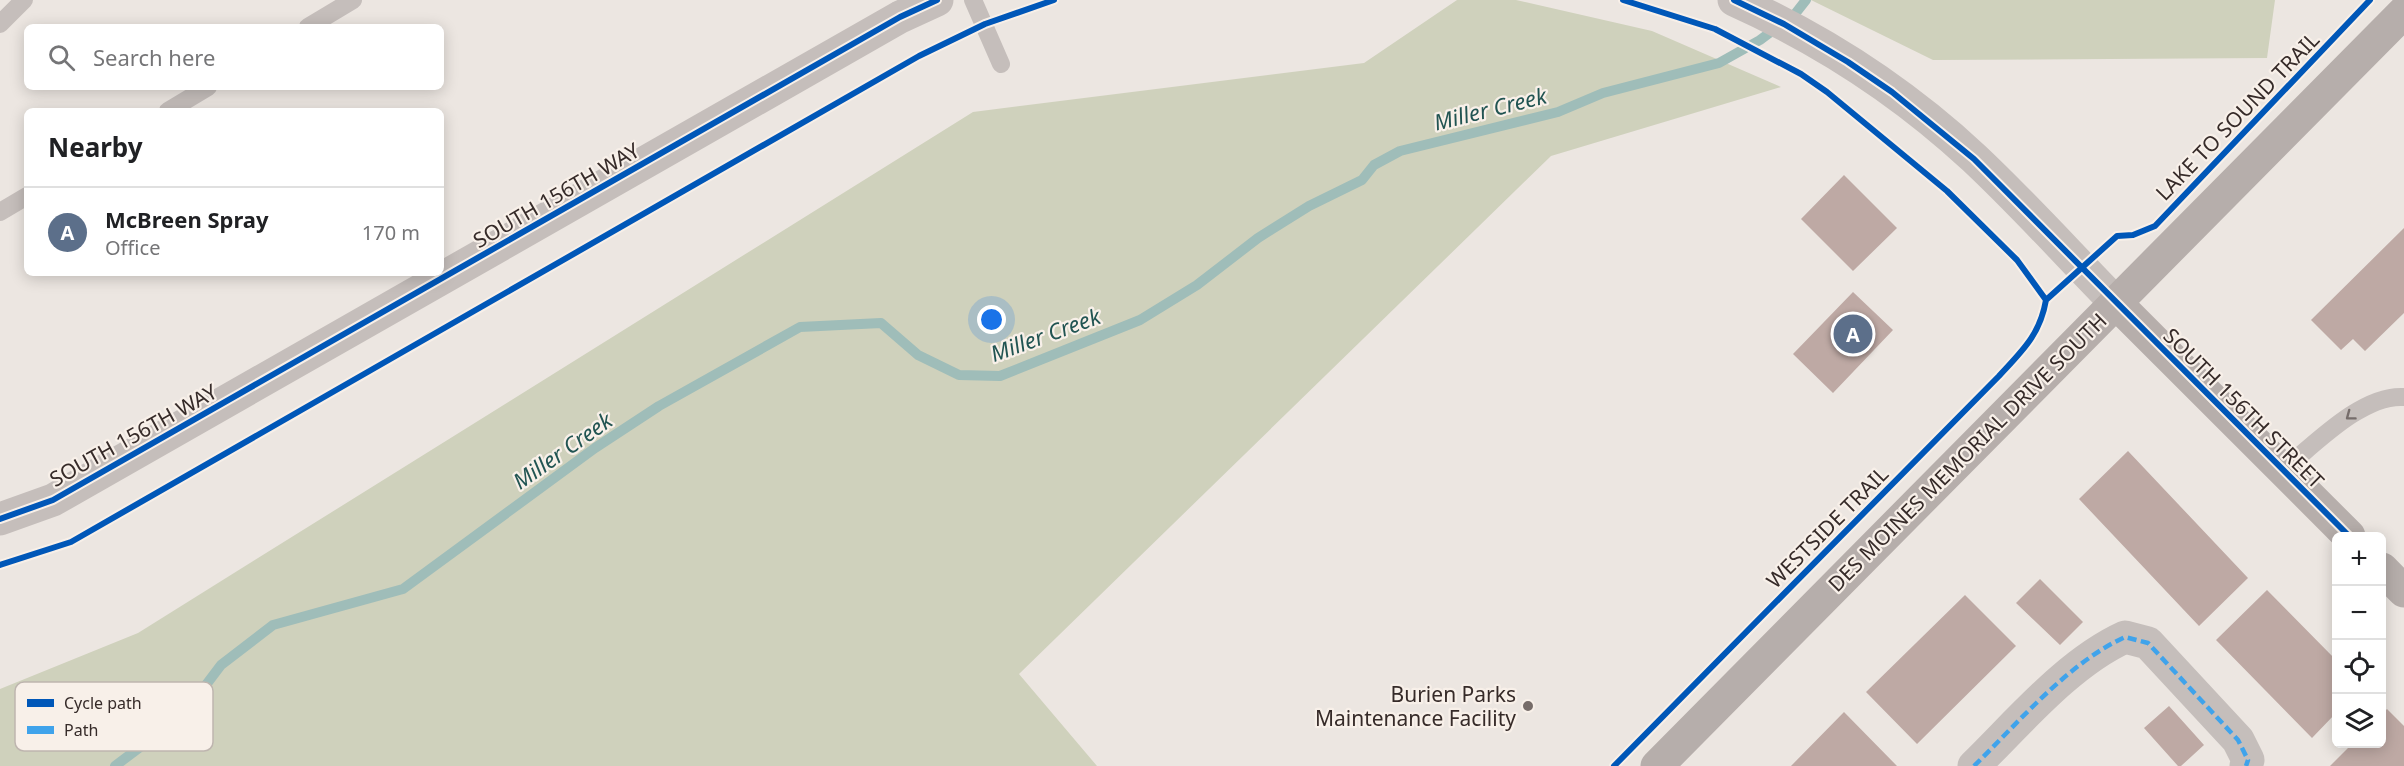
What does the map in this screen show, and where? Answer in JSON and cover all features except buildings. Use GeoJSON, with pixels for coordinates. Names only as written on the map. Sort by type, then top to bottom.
{"type":"FeatureCollection","features":[{"type":"Feature","properties":{"kind":"main road","name":"DES MOINES MEMORIAL DRIVE SOUTH"},"geometry":{"type":"LineString","coordinates":[[1657,766],[2404,12]]}},
{"type":"Feature","properties":{"kind":"main road","name":"SOUTH 156TH STREET"},"geometry":{"type":"LineString","coordinates":[[2115,302],[2344,532]]}},
{"type":"Feature","properties":{"kind":"main road"},"geometry":{"type":"LineString","coordinates":[[2386,572],[2404,591]]}},
{"type":"Feature","properties":{"kind":"street","name":"SOUTH 156TH WAY"},"geometry":{"type":"LineString","coordinates":[[0,519],[53,500],[900,17],[938,0]]}},
{"type":"Feature","properties":{"kind":"street"},"geometry":{"type":"LineString","coordinates":[[1740,3],[1784,24],[1892,92],[1974,159],[2115,302]]}},
{"type":"Feature","properties":{"kind":"street"},"geometry":{"type":"LineString","coordinates":[[1974,766],[2078,665],[2103,647],[2125,637],[2148,643],[2238,740],[2248,760],[2246,766]]}},
{"type":"Feature","properties":{"kind":"lane"},"geometry":{"type":"LineString","coordinates":[[0,24],[24,0]]}},
{"type":"Feature","properties":{"kind":"lane"},"geometry":{"type":"LineString","coordinates":[[313,24],[353,0]]}},
{"type":"Feature","properties":{"kind":"lane"},"geometry":{"type":"LineString","coordinates":[[973,0],[1001,64]]}},
{"type":"Feature","properties":{"kind":"lane"},"geometry":{"type":"LineString","coordinates":[[173,108],[203,90]]}},
{"type":"Feature","properties":{"kind":"lane"},"geometry":{"type":"LineString","coordinates":[[0,212],[24,198]]}},
{"type":"Feature","properties":{"kind":"lane"},"geometry":{"type":"LineString","coordinates":[[2283,470],[2357,411],[2392,396],[2404,397]]}},
{"type":"Feature","properties":{"kind":"green space"},"geometry":{"type":"Polygon","coordinates":[[[1457,0],[1516,0],[1652,31],[1781,87],[1551,156],[1019,674],[1097,766],[0,766],[0,689],[15,683],[15,751],[213,751],[213,682],[17,682],[138,633],[973,112],[1364,63],[1457,0]]]}},
{"type":"Feature","properties":{"kind":"green space"},"geometry":{"type":"Polygon","coordinates":[[[1811,0],[2275,0],[2267,58],[1933,60],[1811,0]]]}},
{"type":"Feature","properties":{"kind":"waterway","name":"Miller Creek"},"geometry":{"type":"LineString","coordinates":[[208,682],[221,665],[273,625],[403,589],[595,448],[659,406],[800,327],[881,323],[918,355],[959,375],[1000,376],[1140,320],[1197,285],[1258,238],[1309,206],[1362,180],[1374,165],[1400,151],[1558,112],[1603,93],[1719,63],[1760,40],[1795,14],[1806,0]]}},
{"type":"Feature","properties":{"kind":"waterway","name":"Miller Creek"},"geometry":{"type":"LineString","coordinates":[[115,766],[135,751]]}},
{"type":"Feature","properties":{"kind":"marked path"},"geometry":{"type":"LineString","coordinates":[[1974,766],[2064,678],[2104,648],[2125,637],[2148,643],[2238,740],[2248,760],[2246,766]]}},
{"type":"Feature","properties":{"kind":"cycle path"},"geometry":{"type":"LineString","coordinates":[[0,519],[53,500],[900,17],[937,0]]}},
{"type":"Feature","properties":{"kind":"cycle path"},"geometry":{"type":"LineString","coordinates":[[0,565],[71,542],[919,56],[985,24],[1054,0]]}},
{"type":"Feature","properties":{"kind":"cycle path"},"geometry":{"type":"LineString","coordinates":[[1623,0],[1715,29],[1801,74],[1827,92],[1947,191],[2017,260],[2046,300]]}},
{"type":"Feature","properties":{"kind":"cycle path"},"geometry":{"type":"LineString","coordinates":[[1734,0],[1784,24],[1848,62],[1892,92],[1974,159],[2345,532]]}},
{"type":"Feature","properties":{"kind":"cycle path","name":"LAKE TO SOUND TRAIL"},"geometry":{"type":"LineString","coordinates":[[2046,300],[2117,236],[2133,235],[2155,226],[2370,0]]}},
{"type":"Feature","properties":{"kind":"cycle path","name":"WESTSIDE TRAIL"},"geometry":{"type":"LineString","coordinates":[[1614,766],[2007,367],[2035,333],[2046,300]]}},
{"type":"Feature","properties":{"kind":"place","name":"McBreen Spray"},"geometry":{"type":"Point","coordinates":[1853,334]}},
{"type":"Feature","properties":{"kind":"place","name":"Burien Parks Maintenance Facility"},"geometry":{"type":"Point","coordinates":[1528,706]}}]}
